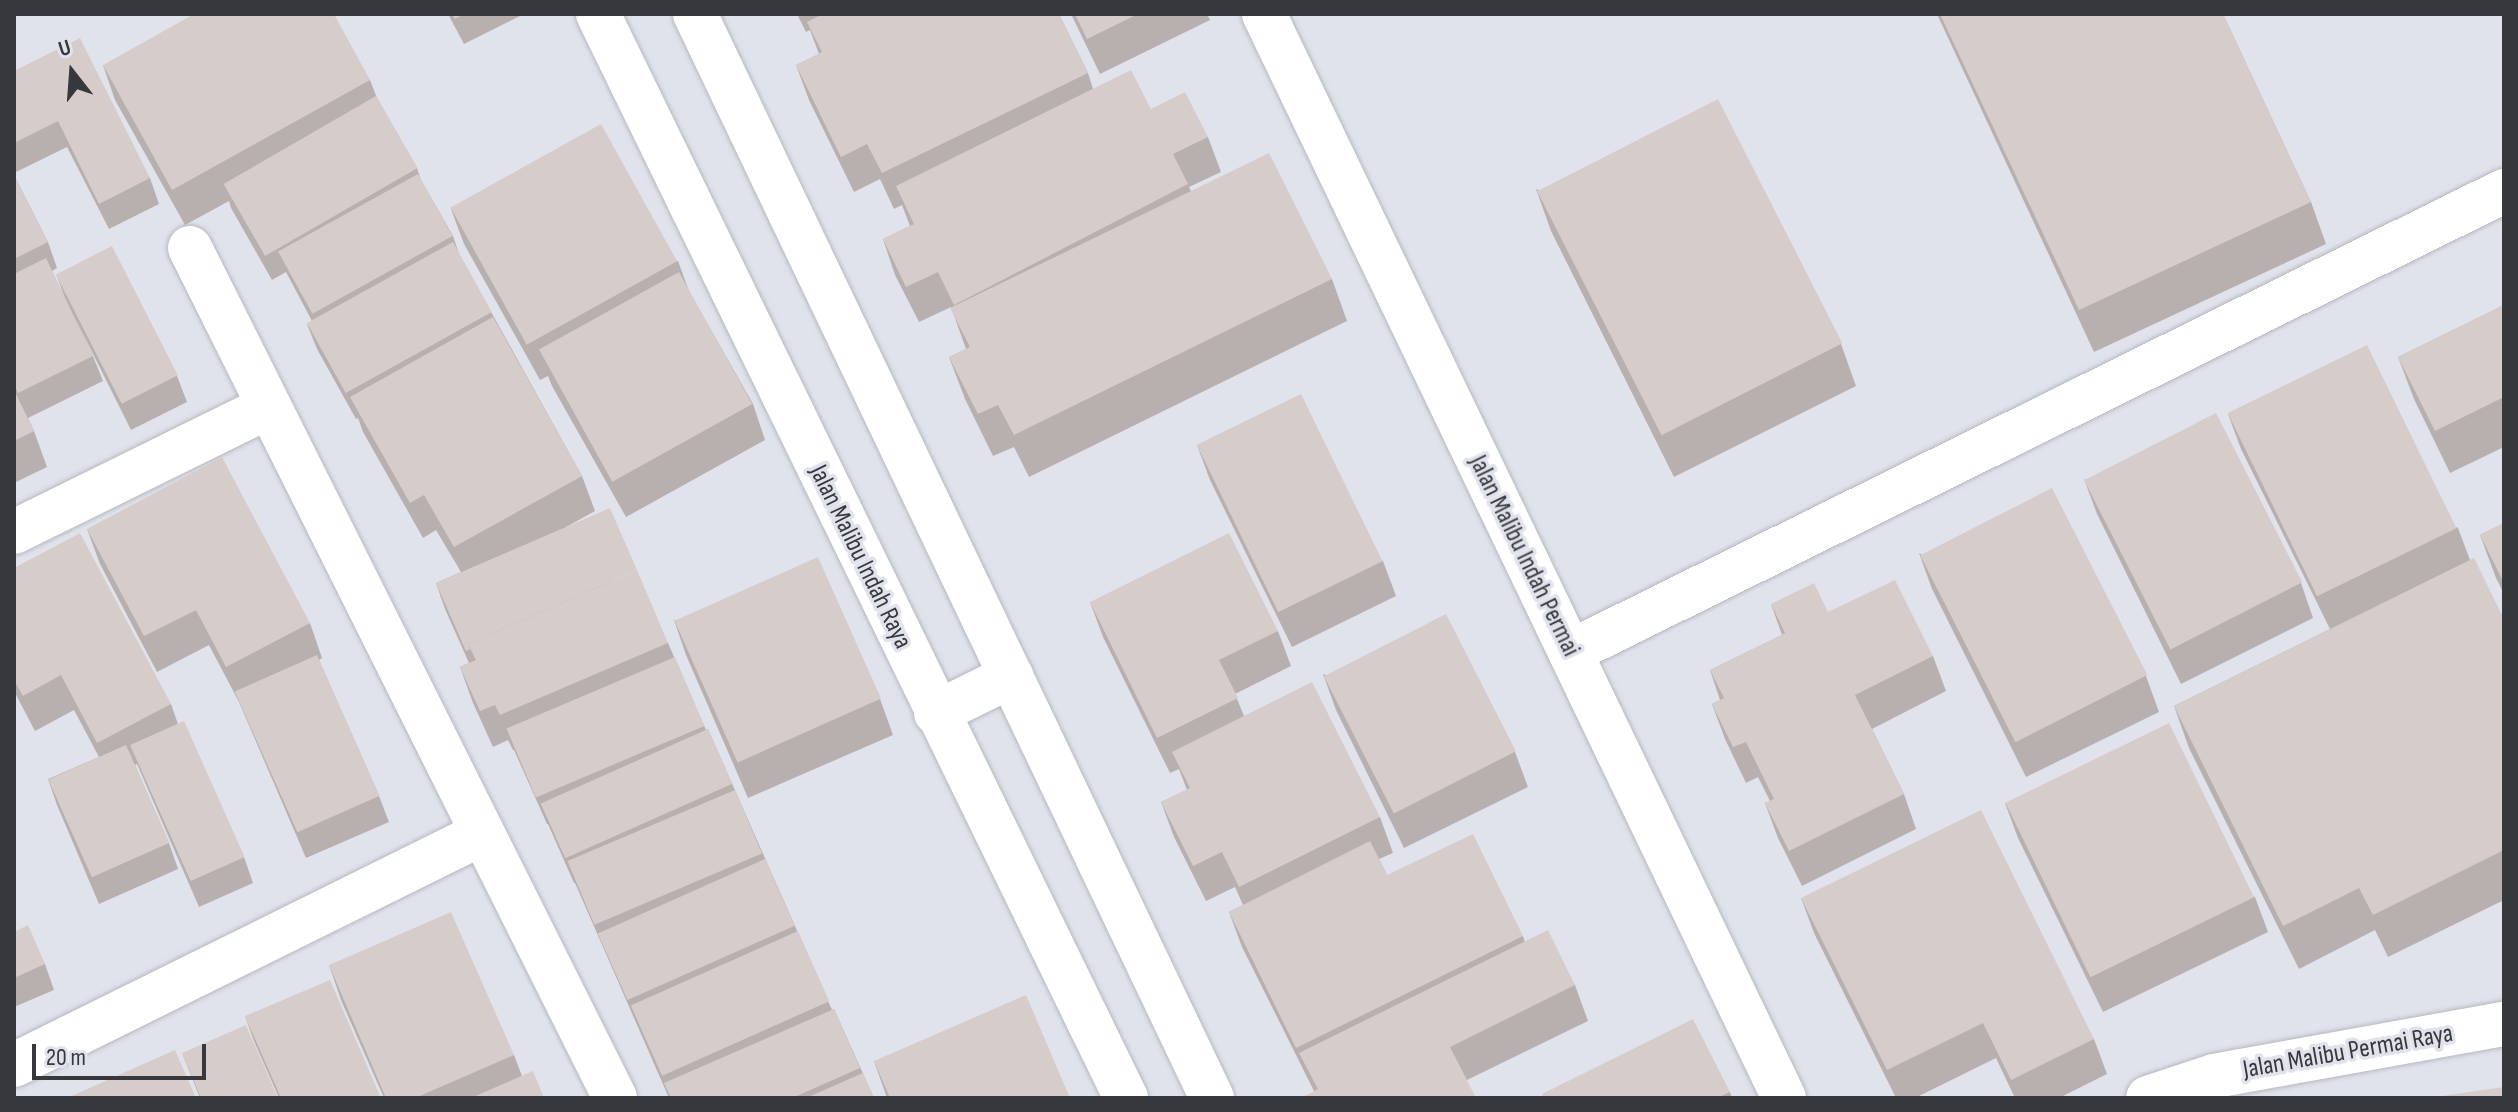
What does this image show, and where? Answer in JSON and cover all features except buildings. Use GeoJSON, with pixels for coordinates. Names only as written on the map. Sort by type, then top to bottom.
{"type":"FeatureCollection","features":[{"type":"Feature","properties":{"kind":"street","name":"Jalan Malibu Indah Raya"},"geometry":{"type":"LineString","coordinates":[[598,14],[1126,1098]]}},
{"type":"Feature","properties":{"kind":"street"},"geometry":{"type":"LineString","coordinates":[[695,14],[1212,1098]]}},
{"type":"Feature","properties":{"kind":"street","name":"Jalan Malibu Indah Permai"},"geometry":{"type":"LineString","coordinates":[[1264,14],[1784,1098]]}},
{"type":"Feature","properties":{"kind":"street"},"geometry":{"type":"LineString","coordinates":[[1570,652],[2504,191]]}},
{"type":"Feature","properties":{"kind":"street"},"geometry":{"type":"LineString","coordinates":[[190,248],[615,1098]]}},
{"type":"Feature","properties":{"kind":"street"},"geometry":{"type":"LineString","coordinates":[[14,532],[268,407]]}},
{"type":"Feature","properties":{"kind":"street"},"geometry":{"type":"LineString","coordinates":[[936,713],[1011,676]]}},
{"type":"Feature","properties":{"kind":"street"},"geometry":{"type":"LineString","coordinates":[[14,1065],[481,834]]}},
{"type":"Feature","properties":{"kind":"street","name":"Jalan Malibu Permai Raya"},"geometry":{"type":"LineString","coordinates":[[2148,1098],[2214,1076],[2504,1024]]}}]}
